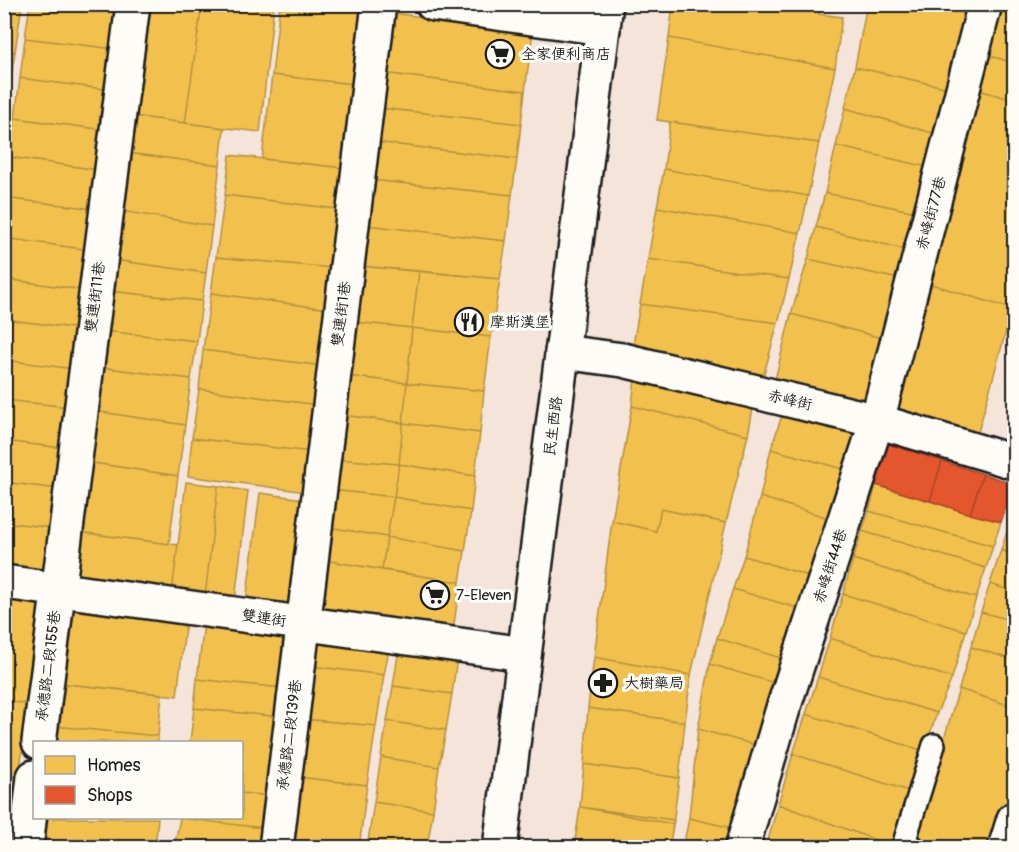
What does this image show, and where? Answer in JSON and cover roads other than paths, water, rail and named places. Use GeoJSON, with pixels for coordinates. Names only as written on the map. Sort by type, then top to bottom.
{"type":"FeatureCollection","features":[{"type":"Feature","properties":{"kind":"street","name":"雙連街11巷"},"geometry":{"type":"LineString","coordinates":[[58,589],[133,4]]}},
{"type":"Feature","properties":{"kind":"street","name":"雙連街1巷"},"geometry":{"type":"LineString","coordinates":[[303,623],[380,4]]}},
{"type":"Feature","properties":{"kind":"street"},"geometry":{"type":"LineString","coordinates":[[433,4],[605,16]]}},
{"type":"Feature","properties":{"kind":"street","name":"赤峰街77巷"},"geometry":{"type":"LineString","coordinates":[[877,421],[985,4]]}},
{"type":"Feature","properties":{"kind":"street","name":"民生西路"},"geometry":{"type":"LineString","coordinates":[[500,848],[605,16]]}},
{"type":"Feature","properties":{"kind":"street","name":"赤峰街"},"geometry":{"type":"LineString","coordinates":[[562,352],[622,360],[877,421],[1014,462]]}},
{"type":"Feature","properties":{"kind":"street","name":"赤峰街44巷"},"geometry":{"type":"LineString","coordinates":[[742,848],[782,712],[877,421]]}},
{"type":"Feature","properties":{"kind":"street","name":"雙連街"},"geometry":{"type":"LineString","coordinates":[[4,582],[524,654]]}},
{"type":"Feature","properties":{"kind":"street","name":"承德路二段155巷"},"geometry":{"type":"LineString","coordinates":[[39,741],[58,589]]}},
{"type":"Feature","properties":{"kind":"street","name":"承德路二段139巷"},"geometry":{"type":"LineString","coordinates":[[276,848],[303,623]]}},
{"type":"Feature","properties":{"kind":"street"},"geometry":{"type":"LineString","coordinates":[[26,848],[33,786]]}},
{"type":"Feature","properties":{"kind":"street"},"geometry":{"type":"LineString","coordinates":[[1005,848],[1014,819]]}},
{"type":"Feature","properties":{"kind":"lane"},"geometry":{"type":"LineString","coordinates":[[915,848],[904,843],[933,745]]}},
{"type":"Feature","properties":{"kind":"place","name":"全家便利商店"},"geometry":{"type":"Point","coordinates":[500,54]}},
{"type":"Feature","properties":{"kind":"place","name":"摩斯漢堡"},"geometry":{"type":"Point","coordinates":[469,322]}},
{"type":"Feature","properties":{"kind":"place","name":"7-Eleven"},"geometry":{"type":"Point","coordinates":[435,595]}},
{"type":"Feature","properties":{"kind":"place","name":"大樹藥局"},"geometry":{"type":"Point","coordinates":[603,683]}}]}
